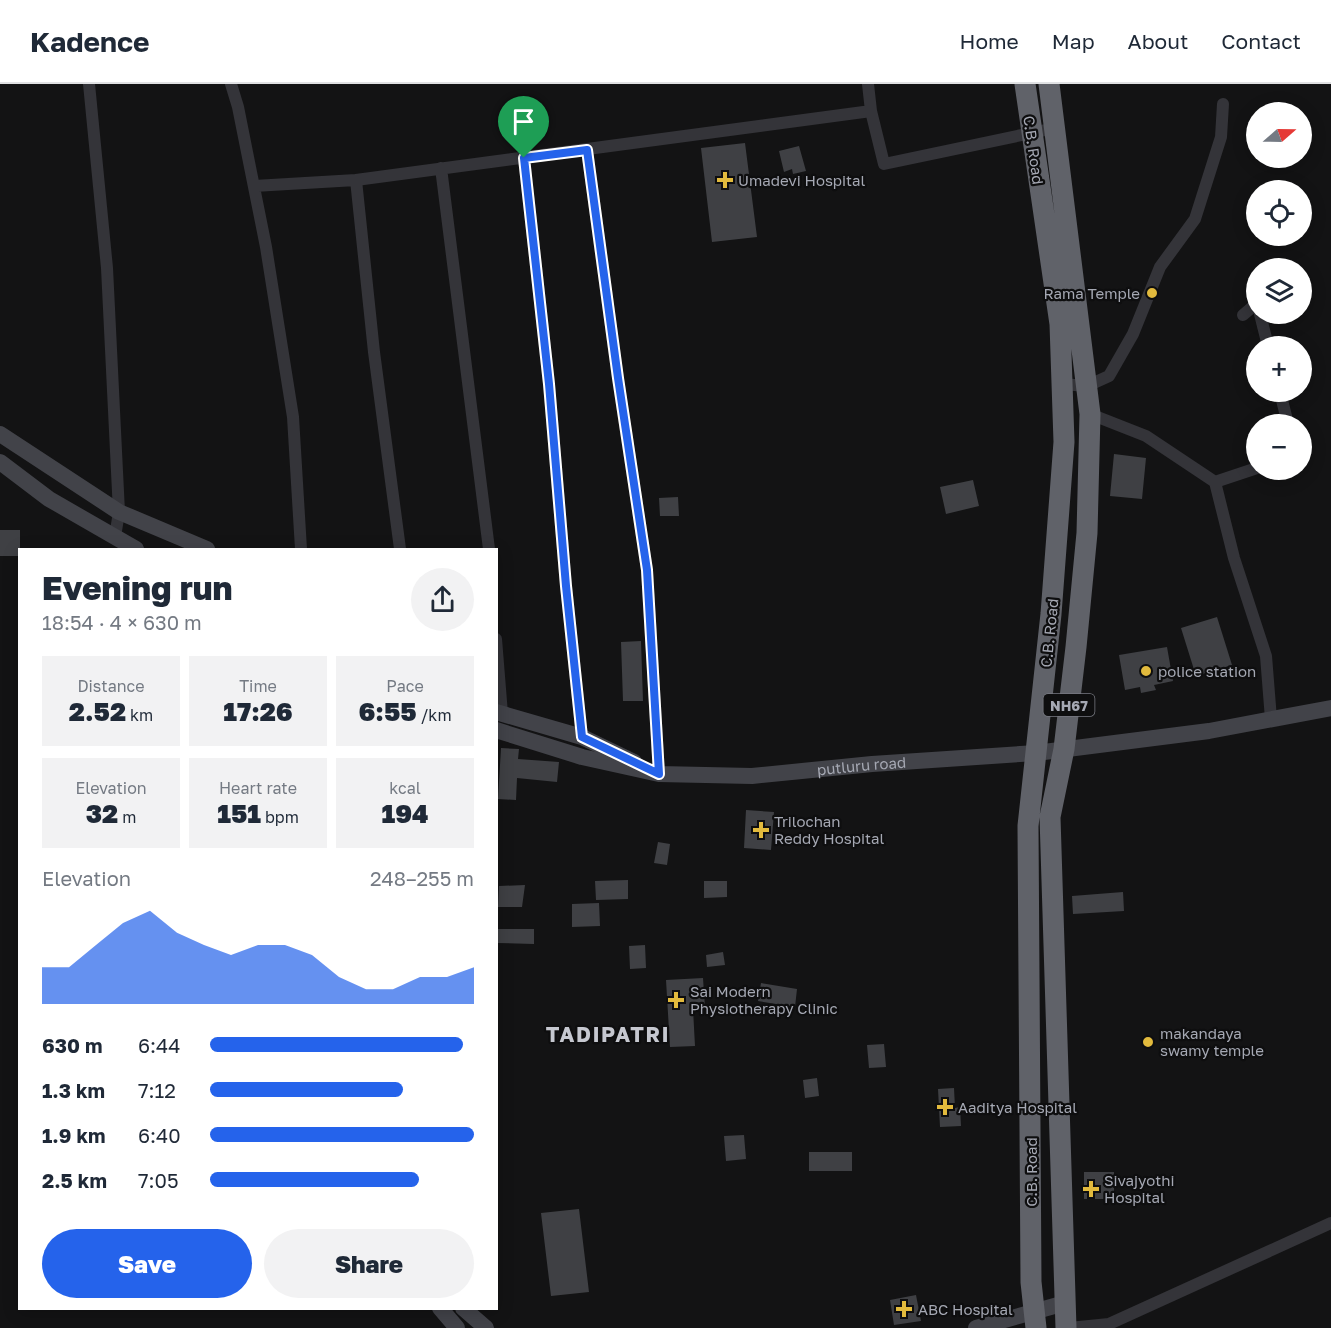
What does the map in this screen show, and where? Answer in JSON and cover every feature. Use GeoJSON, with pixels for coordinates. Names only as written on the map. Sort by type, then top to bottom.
{"type":"FeatureCollection","features":[{"type":"Feature","properties":{"kind":"highway","name":"C.B. Road"},"geometry":{"type":"LineString","coordinates":[[1025,84],[1060,324],[1063,454],[1051,615],[1028,826],[1031,1282],[1035,1319]]}},
{"type":"Feature","properties":{"kind":"highway","name":"NH67"},"geometry":{"type":"LineString","coordinates":[[1049,84],[1090,414],[1087,533],[1064,749],[1050,817],[1067,1328]]}},
{"type":"Feature","properties":{"kind":"main road"},"geometry":{"type":"LineString","coordinates":[[0,434],[119,512],[205,548]]}},
{"type":"Feature","properties":{"kind":"main road"},"geometry":{"type":"LineString","coordinates":[[0,462],[49,499],[134,548]]}},
{"type":"Feature","properties":{"kind":"main road","name":"putluru road"},"geometry":{"type":"LineString","coordinates":[[659,774],[752,776],[872,764],[1036,753],[1209,730],[1331,708]]}},
{"type":"Feature","properties":{"kind":"main road"},"geometry":{"type":"LineString","coordinates":[[498,719],[582,757],[659,774]]}},
{"type":"Feature","properties":{"kind":"main road"},"geometry":{"type":"LineString","coordinates":[[498,719],[582,737],[659,774]]}},
{"type":"Feature","properties":{"kind":"main road"},"geometry":{"type":"LineString","coordinates":[[976,1328],[1035,1319],[1065,1303]]}},
{"type":"Feature","properties":{"kind":"main road"},"geometry":{"type":"LineString","coordinates":[[442,1310],[457,1328]]}},
{"type":"Feature","properties":{"kind":"main road"},"geometry":{"type":"LineString","coordinates":[[465,1310],[486,1328]]}},
{"type":"Feature","properties":{"kind":"street"},"geometry":{"type":"LineString","coordinates":[[89,84],[108,268],[119,512],[115,537]]}},
{"type":"Feature","properties":{"kind":"street"},"geometry":{"type":"LineString","coordinates":[[231,84],[238,107],[266,247],[293,417],[301,548]]}},
{"type":"Feature","properties":{"kind":"street"},"geometry":{"type":"LineString","coordinates":[[868,84],[871,111],[884,165],[1055,128]]}},
{"type":"Feature","properties":{"kind":"street"},"geometry":{"type":"LineString","coordinates":[[1062,384],[1087,386],[1109,376],[1133,334],[1160,267],[1195,219],[1221,137],[1223,104]]}},
{"type":"Feature","properties":{"kind":"street"},"geometry":{"type":"LineString","coordinates":[[254,186],[356,180],[871,111]]}},
{"type":"Feature","properties":{"kind":"street"},"geometry":{"type":"LineString","coordinates":[[587,150],[647,570],[659,774]]}},
{"type":"Feature","properties":{"kind":"street"},"geometry":{"type":"LineString","coordinates":[[524,158],[549,384],[566,586],[582,737]]}},
{"type":"Feature","properties":{"kind":"street"},"geometry":{"type":"LineString","coordinates":[[441,168],[489,548]]}},
{"type":"Feature","properties":{"kind":"street"},"geometry":{"type":"LineString","coordinates":[[356,180],[374,352],[400,548]]}},
{"type":"Feature","properties":{"kind":"street"},"geometry":{"type":"LineString","coordinates":[[1090,414],[1146,436],[1215,482],[1234,558],[1266,656],[1272,719]]}},
{"type":"Feature","properties":{"kind":"street"},"geometry":{"type":"LineString","coordinates":[[1215,482],[1246,472]]}},
{"type":"Feature","properties":{"kind":"street"},"geometry":{"type":"LineString","coordinates":[[1067,1328],[1109,1324],[1331,1222]]}},
{"type":"Feature","properties":{"kind":"building"},"geometry":{"type":"Polygon","coordinates":[[[745,143],[757,237],[712,242],[701,148],[745,143]]]}},
{"type":"Feature","properties":{"kind":"building"},"geometry":{"type":"Polygon","coordinates":[[[799,146],[806,171],[793,174],[792,169],[784,172],[779,151],[799,146]]]}},
{"type":"Feature","properties":{"kind":"building"},"geometry":{"type":"Polygon","coordinates":[[[1114,454],[1146,458],[1142,499],[1110,496],[1114,454]]]}},
{"type":"Feature","properties":{"kind":"building"},"geometry":{"type":"Polygon","coordinates":[[[973,480],[979,506],[946,514],[940,487],[973,480]]]}},
{"type":"Feature","properties":{"kind":"building"},"geometry":{"type":"Polygon","coordinates":[[[678,497],[679,516],[660,516],[659,498],[678,497]]]}},
{"type":"Feature","properties":{"kind":"building"},"geometry":{"type":"Polygon","coordinates":[[[0,530],[20,530],[18,556],[0,556],[0,530]]]}},
{"type":"Feature","properties":{"kind":"building"},"geometry":{"type":"Polygon","coordinates":[[[1217,617],[1232,665],[1196,676],[1181,628],[1217,617]]]}},
{"type":"Feature","properties":{"kind":"building"},"geometry":{"type":"Polygon","coordinates":[[[641,641],[643,701],[623,701],[621,642],[641,641]]]}},
{"type":"Feature","properties":{"kind":"building","name":"police station"},"geometry":{"type":"Polygon","coordinates":[[[1167,647],[1173,681],[1154,685],[1156,690],[1141,693],[1140,687],[1125,690],[1119,655],[1167,647]]]}},
{"type":"Feature","properties":{"kind":"building"},"geometry":{"type":"Polygon","coordinates":[[[501,748],[519,749],[518,759],[559,762],[557,782],[517,778],[516,800],[498,799],[501,748]]]}},
{"type":"Feature","properties":{"kind":"building"},"geometry":{"type":"Polygon","coordinates":[[[746,810],[774,812],[771,850],[744,848],[746,810]]]}},
{"type":"Feature","properties":{"kind":"building"},"geometry":{"type":"Polygon","coordinates":[[[658,842],[670,844],[667,865],[654,863],[658,842]]]}},
{"type":"Feature","properties":{"kind":"building"},"geometry":{"type":"Polygon","coordinates":[[[628,880],[628,899],[596,900],[595,881],[628,880]]]}},
{"type":"Feature","properties":{"kind":"building"},"geometry":{"type":"Polygon","coordinates":[[[704,881],[727,881],[727,897],[704,898],[704,881]]]}},
{"type":"Feature","properties":{"kind":"building"},"geometry":{"type":"Polygon","coordinates":[[[525,885],[522,907],[498,907],[499,886],[525,885]]]}},
{"type":"Feature","properties":{"kind":"building"},"geometry":{"type":"Polygon","coordinates":[[[1123,892],[1124,911],[1073,914],[1072,896],[1123,892]]]}},
{"type":"Feature","properties":{"kind":"building"},"geometry":{"type":"Polygon","coordinates":[[[599,903],[600,926],[572,927],[572,904],[599,903]]]}},
{"type":"Feature","properties":{"kind":"building"},"geometry":{"type":"Polygon","coordinates":[[[498,929],[534,929],[534,944],[498,943],[498,929]]]}},
{"type":"Feature","properties":{"kind":"building"},"geometry":{"type":"Polygon","coordinates":[[[645,945],[646,968],[630,969],[629,946],[645,945]]]}},
{"type":"Feature","properties":{"kind":"building"},"geometry":{"type":"Polygon","coordinates":[[[723,952],[725,965],[707,967],[706,955],[723,952]]]}},
{"type":"Feature","properties":{"kind":"building"},"geometry":{"type":"Polygon","coordinates":[[[703,978],[705,1008],[693,1009],[695,1046],[670,1047],[666,980],[703,978]]]}},
{"type":"Feature","properties":{"kind":"building"},"geometry":{"type":"Polygon","coordinates":[[[761,983],[797,989],[795,1007],[758,1001],[761,983]]]}},
{"type":"Feature","properties":{"kind":"building"},"geometry":{"type":"Polygon","coordinates":[[[884,1044],[886,1067],[869,1068],[867,1045],[884,1044]]]}},
{"type":"Feature","properties":{"kind":"building"},"geometry":{"type":"Polygon","coordinates":[[[817,1078],[819,1096],[805,1098],[803,1080],[817,1078]]]}},
{"type":"Feature","properties":{"kind":"building"},"geometry":{"type":"Polygon","coordinates":[[[954,1088],[955,1108],[960,1107],[961,1126],[940,1127],[938,1089],[954,1088]]]}},
{"type":"Feature","properties":{"kind":"building"},"geometry":{"type":"Polygon","coordinates":[[[744,1135],[746,1159],[726,1161],[724,1136],[744,1135]]]}},
{"type":"Feature","properties":{"kind":"building"},"geometry":{"type":"Polygon","coordinates":[[[809,1152],[852,1152],[852,1171],[809,1171],[809,1152]]]}},
{"type":"Feature","properties":{"kind":"building"},"geometry":{"type":"Polygon","coordinates":[[[1084,1172],[1114,1172],[1114,1199],[1084,1199],[1084,1172]]]}},
{"type":"Feature","properties":{"kind":"building"},"geometry":{"type":"Polygon","coordinates":[[[579,1209],[589,1292],[551,1296],[541,1213],[579,1209]]]}},
{"type":"Feature","properties":{"kind":"building"},"geometry":{"type":"Polygon","coordinates":[[[916,1295],[921,1321],[894,1325],[890,1300],[916,1295]]]}},
{"type":"Feature","properties":{"kind":"place","name":"Umadevi Hospital"},"geometry":{"type":"Point","coordinates":[725,180]}},
{"type":"Feature","properties":{"kind":"place","name":"Rama Temple"},"geometry":{"type":"Point","coordinates":[1152,293]}},
{"type":"Feature","properties":{"kind":"place","name":"police station"},"geometry":{"type":"Point","coordinates":[1146,671]}},
{"type":"Feature","properties":{"kind":"place","name":"Trilochan Reddy Hospital"},"geometry":{"type":"Point","coordinates":[761,830]}},
{"type":"Feature","properties":{"kind":"place","name":"Sai Modern Physiotherapy Clinic"},"geometry":{"type":"Point","coordinates":[676,1000]}},
{"type":"Feature","properties":{"kind":"place","name":"makandaya swamy temple"},"geometry":{"type":"Point","coordinates":[1148,1042]}},
{"type":"Feature","properties":{"kind":"place","name":"Aaditya Hospital"},"geometry":{"type":"Point","coordinates":[945,1107]}},
{"type":"Feature","properties":{"kind":"place","name":"Sivajyothi Hospital"},"geometry":{"type":"Point","coordinates":[1091,1189]}},
{"type":"Feature","properties":{"kind":"place","name":"ABC Hospital"},"geometry":{"type":"Point","coordinates":[904,1309]}},
{"type":"Feature","properties":{"kind":"district","name":"TADIPATRI"},"geometry":{"type":"Point","coordinates":[608,1034]}},
{"type":"Feature","properties":{"kind":"route"},"geometry":{"type":"LineString","coordinates":[[587,150],[647,570],[659,774],[582,737],[566,586],[549,384],[524,158],[587,150]]}}]}
